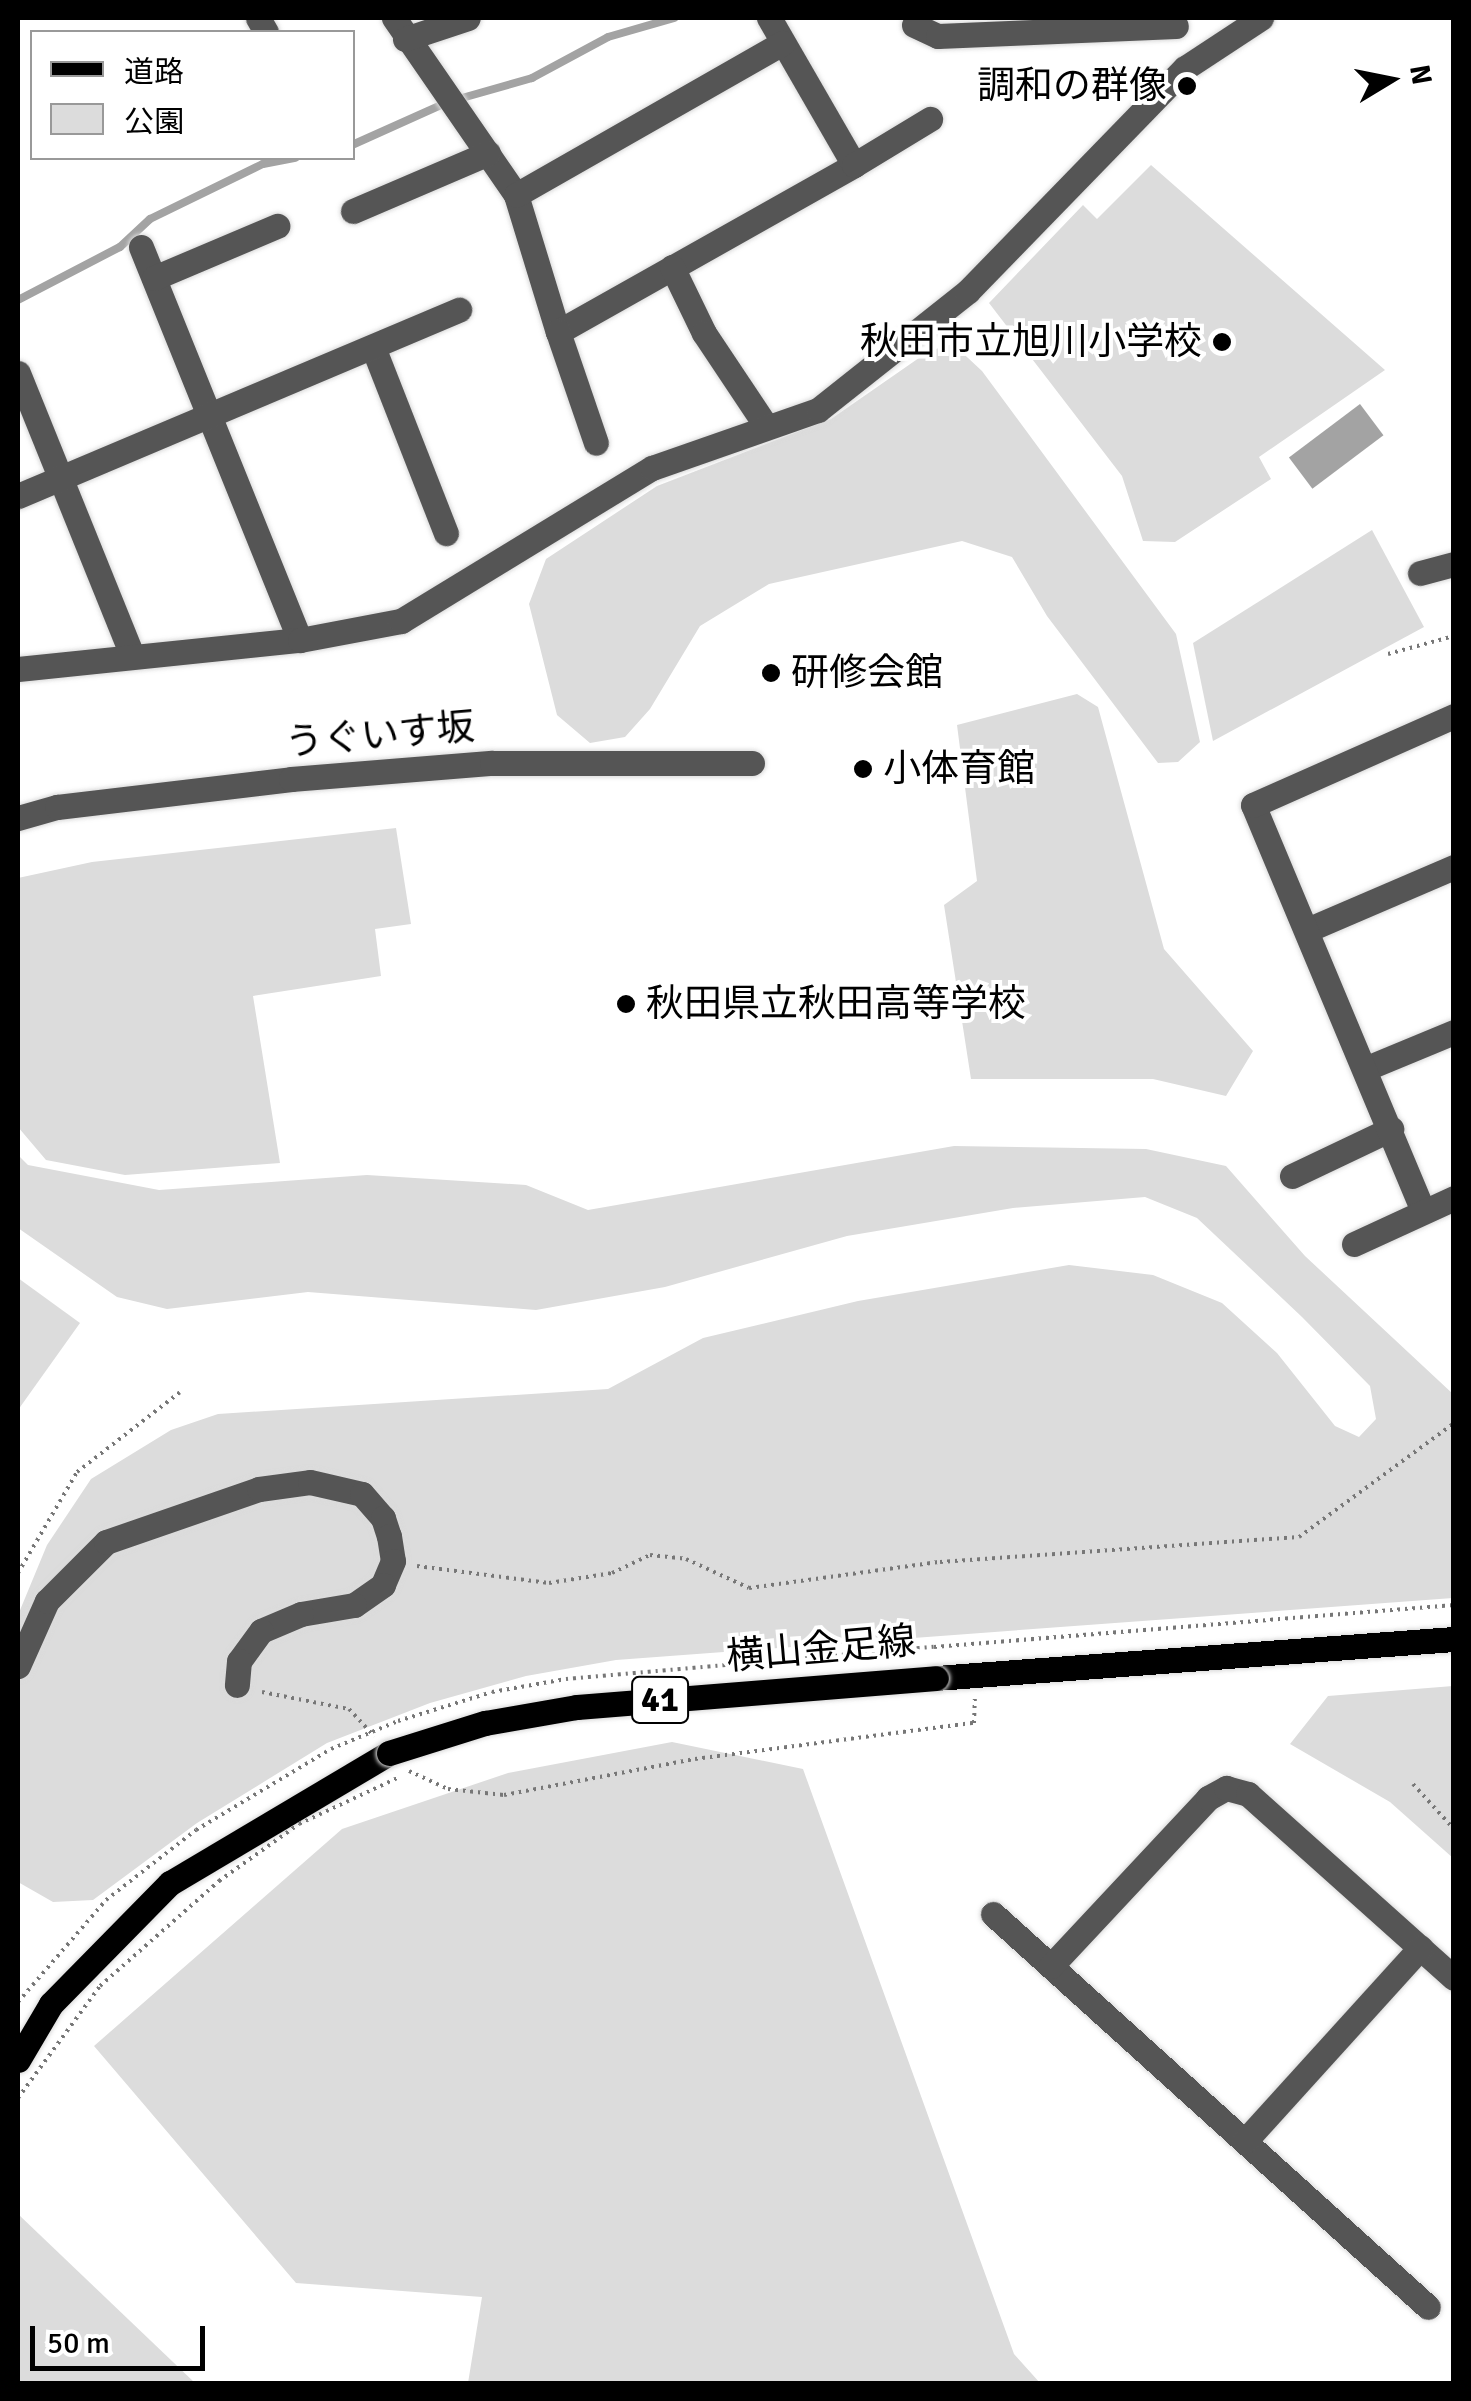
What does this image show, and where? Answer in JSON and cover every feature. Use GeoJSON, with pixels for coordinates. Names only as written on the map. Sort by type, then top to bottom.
{"type":"FeatureCollection","features":[{"type":"Feature","properties":{"kind":"main road","name":"横山金足線"},"geometry":{"type":"LineString","coordinates":[[18,2060],[51,2004],[170,1883],[389,1753],[486,1723],[577,1707],[1454,1639]]}},
{"type":"Feature","properties":{"kind":"street"},"geometry":{"type":"LineString","coordinates":[[468,18],[400,28],[516,195],[596,443]]}},
{"type":"Feature","properties":{"kind":"street"},"geometry":{"type":"LineString","coordinates":[[769,18],[854,165]]}},
{"type":"Feature","properties":{"kind":"street"},"geometry":{"type":"LineString","coordinates":[[18,669],[131,652],[300,640],[401,622],[652,468],[818,410],[936,320],[1185,68],[1261,18]]}},
{"type":"Feature","properties":{"kind":"street"},"geometry":{"type":"LineString","coordinates":[[914,25],[938,36],[1175,22],[1185,68]]}},
{"type":"Feature","properties":{"kind":"street"},"geometry":{"type":"LineString","coordinates":[[516,195],[783,43]]}},
{"type":"Feature","properties":{"kind":"street"},"geometry":{"type":"LineString","coordinates":[[558,332],[930,119]]}},
{"type":"Feature","properties":{"kind":"street"},"geometry":{"type":"LineString","coordinates":[[353,210],[488,153]]}},
{"type":"Feature","properties":{"kind":"street"},"geometry":{"type":"LineString","coordinates":[[154,278],[277,226]]}},
{"type":"Feature","properties":{"kind":"street"},"geometry":{"type":"LineString","coordinates":[[141,246],[300,640]]}},
{"type":"Feature","properties":{"kind":"street"},"geometry":{"type":"LineString","coordinates":[[672,267],[704,333],[766,426]]}},
{"type":"Feature","properties":{"kind":"street"},"geometry":{"type":"LineString","coordinates":[[18,496],[459,310]]}},
{"type":"Feature","properties":{"kind":"street"},"geometry":{"type":"LineString","coordinates":[[373,347],[446,533]]}},
{"type":"Feature","properties":{"kind":"street"},"geometry":{"type":"LineString","coordinates":[[18,373],[64,477],[131,652]]}},
{"type":"Feature","properties":{"kind":"street"},"geometry":{"type":"LineString","coordinates":[[1420,573],[1454,564]]}},
{"type":"Feature","properties":{"kind":"street"},"geometry":{"type":"LineString","coordinates":[[1423,1210],[1367,1068],[1253,805],[1454,716]]}},
{"type":"Feature","properties":{"kind":"street","name":"うぐいす坂"},"geometry":{"type":"LineString","coordinates":[[18,818],[57,806],[492,763],[752,764]]}},
{"type":"Feature","properties":{"kind":"street"},"geometry":{"type":"LineString","coordinates":[[1307,930],[1454,867]]}},
{"type":"Feature","properties":{"kind":"street"},"geometry":{"type":"LineString","coordinates":[[1367,1068],[1454,1032]]}},
{"type":"Feature","properties":{"kind":"street"},"geometry":{"type":"LineString","coordinates":[[1292,1176],[1391,1129]]}},
{"type":"Feature","properties":{"kind":"street"},"geometry":{"type":"LineString","coordinates":[[1354,1244],[1454,1198]]}},
{"type":"Feature","properties":{"kind":"street"},"geometry":{"type":"LineString","coordinates":[[18,1666],[47,1601],[106,1542],[258,1489],[323,1483],[362,1494],[383,1518],[393,1560],[382,1584],[354,1605],[302,1614],[261,1631],[239,1661],[237,1685]]}},
{"type":"Feature","properties":{"kind":"street"},"geometry":{"type":"LineString","coordinates":[[1051,1966],[1208,1798],[1226,1788],[1248,1794],[1454,1978]]}},
{"type":"Feature","properties":{"kind":"street"},"geometry":{"type":"LineString","coordinates":[[994,1914],[1428,2307]]}},
{"type":"Feature","properties":{"kind":"street"},"geometry":{"type":"LineString","coordinates":[[1245,2141],[1420,1948]]}},
{"type":"Feature","properties":{"kind":"path"},"geometry":{"type":"LineString","coordinates":[[1388,654],[1454,636]]}},
{"type":"Feature","properties":{"kind":"path"},"geometry":{"type":"LineString","coordinates":[[18,1573],[77,1472],[180,1392]]}},
{"type":"Feature","properties":{"kind":"path"},"geometry":{"type":"LineString","coordinates":[[393,1560],[470,1577],[550,1583],[612,1573],[650,1555],[686,1559],[749,1588],[940,1562],[1299,1537],[1454,1423]]}},
{"type":"Feature","properties":{"kind":"path"},"geometry":{"type":"LineString","coordinates":[[934,1647],[1454,1606]]}},
{"type":"Feature","properties":{"kind":"path"},"geometry":{"type":"LineString","coordinates":[[401,1764],[414,1777],[448,1789],[504,1795],[696,1759],[974,1724],[977,1674]]}},
{"type":"Feature","properties":{"kind":"path"},"geometry":{"type":"LineString","coordinates":[[237,1685],[349,1709],[388,1750]]}},
{"type":"Feature","properties":{"kind":"path"},"geometry":{"type":"LineString","coordinates":[[18,2098],[100,1986],[218,1880],[299,1824],[428,1766]]}},
{"type":"Feature","properties":{"kind":"path"},"geometry":{"type":"LineString","coordinates":[[1413,1784],[1454,1829]]}},
{"type":"Feature","properties":{"kind":"green space"},"geometry":{"type":"Polygon","coordinates":[[[1151,165],[1385,370],[1259,457],[1271,479],[1175,542],[1143,541],[1122,476],[989,303],[1083,205],[1097,219],[1151,165]]]}},
{"type":"Feature","properties":{"kind":"green space"},"geometry":{"type":"Polygon","coordinates":[[[953,344],[982,371],[1176,634],[1200,742],[1178,762],[1158,763],[1047,616],[1012,557],[962,541],[769,584],[700,626],[650,709],[625,737],[590,743],[557,715],[529,604],[546,559],[657,486],[831,419],[929,351],[953,344]]]}},
{"type":"Feature","properties":{"kind":"green space"},"geometry":{"type":"Polygon","coordinates":[[[1372,530],[1424,627],[1213,741],[1193,643],[1372,530]]]}},
{"type":"Feature","properties":{"kind":"green space"},"geometry":{"type":"Polygon","coordinates":[[[1077,694],[1098,707],[1164,949],[1253,1051],[1226,1096],[1153,1079],[971,1079],[944,905],[977,881],[957,725],[1077,694]]]}},
{"type":"Feature","properties":{"kind":"green space"},"geometry":{"type":"Polygon","coordinates":[[[396,828],[411,924],[375,929],[381,976],[253,996],[280,1163],[125,1175],[46,1160],[18,1127],[18,878],[92,862],[396,828]]]}},
{"type":"Feature","properties":{"kind":"green space"},"geometry":{"type":"Polygon","coordinates":[[[954,1146],[1146,1149],[1226,1166],[1305,1256],[1453,1394],[1453,1598],[616,1660],[526,1676],[430,1703],[327,1743],[197,1823],[93,1900],[53,1902],[18,1882],[18,1615],[47,1545],[91,1479],[171,1430],[218,1414],[608,1389],[703,1338],[858,1301],[1069,1265],[1153,1275],[1222,1303],[1277,1353],[1335,1426],[1359,1437],[1376,1419],[1370,1386],[1302,1317],[1197,1218],[1145,1197],[1013,1208],[847,1236],[665,1287],[536,1310],[308,1292],[167,1309],[117,1297],[18,1228],[18,1155],[28,1165],[159,1190],[367,1175],[526,1185],[588,1210],[954,1146]]]}},
{"type":"Feature","properties":{"kind":"green space"},"geometry":{"type":"Polygon","coordinates":[[[18,1278],[80,1323],[18,1410],[18,1278]]]}},
{"type":"Feature","properties":{"kind":"green space"},"geometry":{"type":"Polygon","coordinates":[[[1453,1686],[1453,1858],[1390,1802],[1290,1744],[1328,1696],[1453,1686]]]}},
{"type":"Feature","properties":{"kind":"green space"},"geometry":{"type":"Polygon","coordinates":[[[672,1742],[803,1769],[1014,2354],[1040,2383],[468,2383],[482,2297],[296,2283],[94,2046],[342,1829],[508,1773],[672,1742]]]}},
{"type":"Feature","properties":{"kind":"green space"},"geometry":{"type":"Polygon","coordinates":[[[18,2214],[195,2383],[18,2383],[18,2214]]]}},
{"type":"Feature","properties":{"kind":"shaded area"},"geometry":{"type":"Polygon","coordinates":[[[1360,404],[1383,435],[1312,489],[1289,458],[1360,404]]]}},
{"type":"Feature","properties":{"kind":"waterway"},"geometry":{"type":"LineString","coordinates":[[462,98],[532,78],[608,37],[674,18]]}},
{"type":"Feature","properties":{"kind":"waterway"},"geometry":{"type":"LineString","coordinates":[[355,144],[441,105]]}},
{"type":"Feature","properties":{"kind":"waterway"},"geometry":{"type":"LineString","coordinates":[[18,300],[120,247],[150,219],[263,164],[284,160]]}},
{"type":"Feature","properties":{"kind":"place","name":"調和の群像"},"geometry":{"type":"Point","coordinates":[1187,86]}},
{"type":"Feature","properties":{"kind":"place","name":"秋田市立旭川小学校"},"geometry":{"type":"Point","coordinates":[1222,342]}},
{"type":"Feature","properties":{"kind":"place","name":"研修会館"},"geometry":{"type":"Point","coordinates":[771,673]}},
{"type":"Feature","properties":{"kind":"place","name":"小体育館"},"geometry":{"type":"Point","coordinates":[863,769]}},
{"type":"Feature","properties":{"kind":"place","name":"秋田県立秋田高等学校"},"geometry":{"type":"Point","coordinates":[626,1004]}}]}
